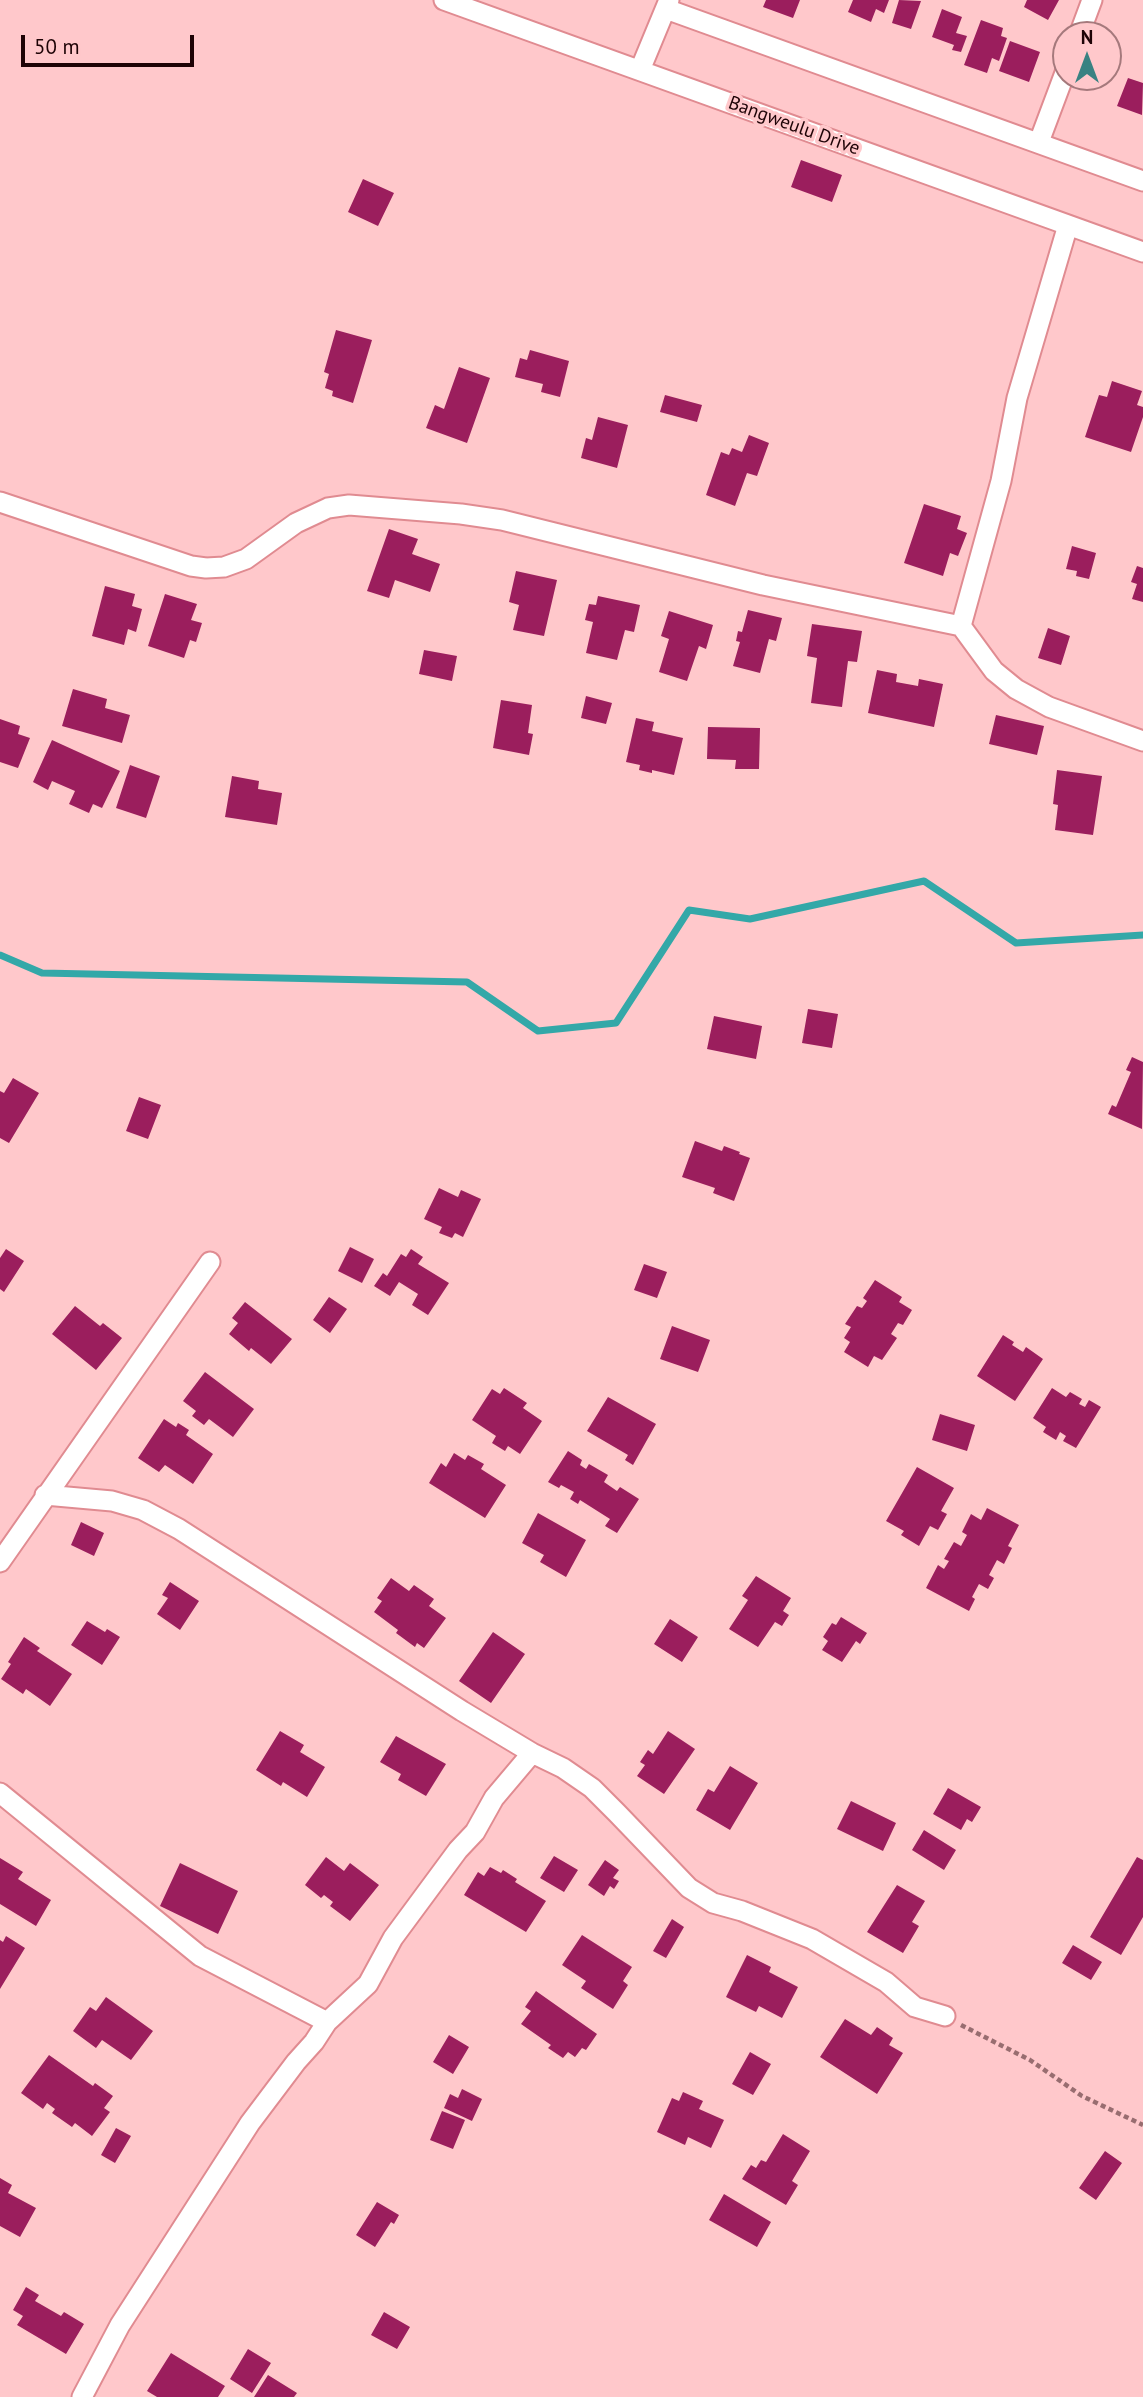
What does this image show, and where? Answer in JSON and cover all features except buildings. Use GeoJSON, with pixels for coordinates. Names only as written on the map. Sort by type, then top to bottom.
{"type":"FeatureCollection","features":[{"type":"Feature","properties":{"kind":"street","name":"Bangweulu Drive"},"geometry":{"type":"LineString","coordinates":[[444,0],[1143,252]]}},
{"type":"Feature","properties":{"kind":"street"},"geometry":{"type":"LineString","coordinates":[[1084,21],[1092,0]]}},
{"type":"Feature","properties":{"kind":"street"},"geometry":{"type":"LineString","coordinates":[[640,70],[667,4],[1143,181]]}},
{"type":"Feature","properties":{"kind":"street"},"geometry":{"type":"LineString","coordinates":[[1039,142],[1058,91]]}},
{"type":"Feature","properties":{"kind":"street"},"geometry":{"type":"LineString","coordinates":[[961,626],[1001,481],[1017,398],[1068,225]]}},
{"type":"Feature","properties":{"kind":"street"},"geometry":{"type":"LineString","coordinates":[[0,502],[191,566],[206,568],[224,567],[246,559],[296,523],[328,508],[349,505],[461,513],[502,520],[763,585],[961,626],[994,671],[1016,689],[1049,707],[1143,741]]}},
{"type":"Feature","properties":{"kind":"street"},"geometry":{"type":"LineString","coordinates":[[0,1562],[210,1262]]}},
{"type":"Feature","properties":{"kind":"street"},"geometry":{"type":"LineString","coordinates":[[45,1495],[112,1502],[144,1510],[179,1529],[532,1753],[563,1768],[592,1788],[689,1888],[713,1903],[742,1911],[812,1939],[886,1982],[915,2007],[945,2016]]}},
{"type":"Feature","properties":{"kind":"street"},"geometry":{"type":"LineString","coordinates":[[82,2397],[120,2325],[171,2242],[268,2098],[327,2022],[368,1984],[393,1938],[458,1850],[475,1832],[495,1798],[532,1753]]}},
{"type":"Feature","properties":{"kind":"street"},"geometry":{"type":"LineString","coordinates":[[0,1793],[200,1956],[327,2022]]}},
{"type":"Feature","properties":{"kind":"path"},"geometry":{"type":"LineString","coordinates":[[945,2016],[1030,2060],[1082,2096],[1143,2125]]}},
{"type":"Feature","properties":{"kind":"waterway"},"geometry":{"type":"LineString","coordinates":[[0,955],[42,973],[467,982],[538,1031],[616,1023],[689,910],[750,919],[924,881],[1016,943],[1143,935]]}}]}
